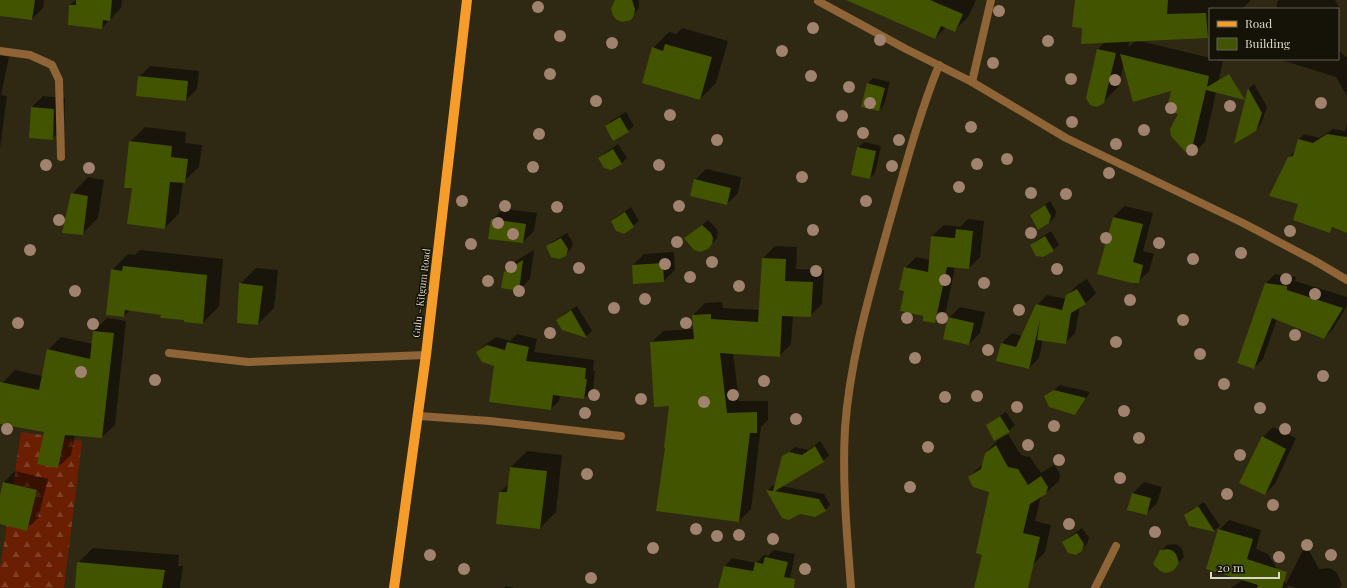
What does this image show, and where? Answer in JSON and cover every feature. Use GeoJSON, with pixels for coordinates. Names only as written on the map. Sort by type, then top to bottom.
{"type":"FeatureCollection","features":[{"type":"Feature","properties":{"kind":"main road","name":"Gulu - Kitgum Road"},"geometry":{"type":"LineString","coordinates":[[394,588],[419,416],[467,0]]}},
{"type":"Feature","properties":{"kind":"street"},"geometry":{"type":"LineString","coordinates":[[817,0],[972,82],[1066,138],[1243,223],[1315,261],[1347,280]]}},
{"type":"Feature","properties":{"kind":"street"},"geometry":{"type":"LineString","coordinates":[[972,82],[991,0]]}},
{"type":"Feature","properties":{"kind":"street"},"geometry":{"type":"LineString","coordinates":[[0,51],[30,54],[52,65],[59,80],[61,157]]}},
{"type":"Feature","properties":{"kind":"street"},"geometry":{"type":"LineString","coordinates":[[851,588],[844,484],[845,428],[851,379],[866,308],[891,218],[925,100],[939,65]]}},
{"type":"Feature","properties":{"kind":"street"},"geometry":{"type":"LineString","coordinates":[[169,353],[248,362],[426,355]]}},
{"type":"Feature","properties":{"kind":"street"},"geometry":{"type":"LineString","coordinates":[[419,416],[490,421],[621,436]]}},
{"type":"Feature","properties":{"kind":"street"},"geometry":{"type":"LineString","coordinates":[[1095,588],[1116,546]]}},
{"type":"Feature","properties":{"kind":"green space"},"geometry":{"type":"Polygon","coordinates":[[[21,432],[82,441],[64,588],[0,588],[0,565],[21,432]]]}},
{"type":"Feature","properties":{"kind":"building"},"geometry":{"type":"Polygon","coordinates":[[[0,0],[35,0],[32,20],[0,16],[0,0]]]}},
{"type":"Feature","properties":{"kind":"building"},"geometry":{"type":"Polygon","coordinates":[[[76,0],[112,0],[110,21],[103,20],[102,29],[68,25],[69,5],[76,5],[76,0]]]}},
{"type":"Feature","properties":{"kind":"building"},"geometry":{"type":"Polygon","coordinates":[[[615,0],[632,0],[635,9],[631,20],[622,22],[613,16],[611,8],[615,0]]]}},
{"type":"Feature","properties":{"kind":"building"},"geometry":{"type":"Polygon","coordinates":[[[846,0],[930,0],[963,14],[955,32],[941,26],[935,39],[846,0]]]}},
{"type":"Feature","properties":{"kind":"building"},"geometry":{"type":"Polygon","coordinates":[[[1075,0],[1168,0],[1167,14],[1206,13],[1208,38],[1081,44],[1082,28],[1072,27],[1075,0]]]}},
{"type":"Feature","properties":{"kind":"building"},"geometry":{"type":"Polygon","coordinates":[[[665,44],[712,57],[700,100],[642,83],[652,47],[663,51],[665,44]]]}},
{"type":"Feature","properties":{"kind":"building"},"geometry":{"type":"Polygon","coordinates":[[[1097,49],[1116,53],[1104,103],[1097,107],[1090,105],[1086,98],[1097,49]]]}},
{"type":"Feature","properties":{"kind":"building"},"geometry":{"type":"Polygon","coordinates":[[[1120,54],[1209,76],[1207,87],[1229,74],[1245,100],[1206,90],[1190,157],[1171,136],[1170,129],[1178,114],[1166,111],[1171,91],[1133,102],[1120,54]]]}},
{"type":"Feature","properties":{"kind":"building"},"geometry":{"type":"Polygon","coordinates":[[[138,76],[188,81],[186,101],[136,96],[138,76]]]}},
{"type":"Feature","properties":{"kind":"building"},"geometry":{"type":"Polygon","coordinates":[[[867,83],[885,88],[879,111],[861,107],[867,83]]]}},
{"type":"Feature","properties":{"kind":"building"},"geometry":{"type":"Polygon","coordinates":[[[1248,88],[1262,113],[1256,131],[1234,144],[1248,88]]]}},
{"type":"Feature","properties":{"kind":"building"},"geometry":{"type":"Polygon","coordinates":[[[31,107],[54,109],[53,140],[29,138],[31,107]]]}},
{"type":"Feature","properties":{"kind":"building"},"geometry":{"type":"Polygon","coordinates":[[[620,117],[629,132],[613,141],[605,126],[620,117]]]}},
{"type":"Feature","properties":{"kind":"building"},"geometry":{"type":"Polygon","coordinates":[[[1327,134],[1347,137],[1347,233],[1332,227],[1330,233],[1293,220],[1298,204],[1269,196],[1288,157],[1293,156],[1298,139],[1313,143],[1327,134]]]}},
{"type":"Feature","properties":{"kind":"building"},"geometry":{"type":"Polygon","coordinates":[[[129,141],[172,146],[171,157],[188,159],[185,183],[170,182],[165,229],[127,224],[132,188],[124,188],[129,141]]]}},
{"type":"Feature","properties":{"kind":"building"},"geometry":{"type":"Polygon","coordinates":[[[857,147],[876,151],[870,179],[851,175],[857,147]]]}},
{"type":"Feature","properties":{"kind":"building"},"geometry":{"type":"Polygon","coordinates":[[[613,149],[622,164],[611,170],[604,168],[598,158],[613,149]]]}},
{"type":"Feature","properties":{"kind":"building"},"geometry":{"type":"Polygon","coordinates":[[[694,179],[731,188],[727,205],[690,196],[694,179]]]}},
{"type":"Feature","properties":{"kind":"building"},"geometry":{"type":"Polygon","coordinates":[[[71,193],[88,196],[83,235],[62,233],[71,193]]]}},
{"type":"Feature","properties":{"kind":"building"},"geometry":{"type":"Polygon","coordinates":[[[1045,205],[1051,216],[1049,223],[1038,230],[1030,215],[1045,205]]]}},
{"type":"Feature","properties":{"kind":"building"},"geometry":{"type":"Polygon","coordinates":[[[625,212],[634,227],[624,234],[616,231],[611,221],[625,212]]]}},
{"type":"Feature","properties":{"kind":"building"},"geometry":{"type":"Polygon","coordinates":[[[1113,217],[1143,224],[1133,262],[1143,265],[1139,283],[1131,283],[1097,274],[1113,217]]]}},
{"type":"Feature","properties":{"kind":"building"},"geometry":{"type":"Polygon","coordinates":[[[491,219],[526,224],[523,243],[488,239],[491,219]]]}},
{"type":"Feature","properties":{"kind":"building"},"geometry":{"type":"Polygon","coordinates":[[[702,225],[711,233],[713,238],[712,244],[708,249],[700,252],[694,250],[684,238],[702,225]]]}},
{"type":"Feature","properties":{"kind":"building"},"geometry":{"type":"Polygon","coordinates":[[[956,229],[973,231],[969,269],[947,267],[935,323],[923,321],[923,316],[900,311],[904,291],[899,290],[904,267],[928,272],[931,236],[955,238],[956,229]]]}},
{"type":"Feature","properties":{"kind":"building"},"geometry":{"type":"Polygon","coordinates":[[[1045,236],[1054,251],[1043,257],[1036,256],[1030,245],[1045,236]]]}},
{"type":"Feature","properties":{"kind":"building"},"geometry":{"type":"Polygon","coordinates":[[[561,238],[568,249],[566,256],[559,259],[551,257],[546,246],[561,238]]]}},
{"type":"Feature","properties":{"kind":"building"},"geometry":{"type":"Polygon","coordinates":[[[762,258],[786,259],[785,281],[813,282],[811,317],[782,316],[780,357],[720,353],[727,413],[757,412],[757,433],[750,433],[739,522],[656,511],[669,406],[654,407],[650,342],[694,339],[692,315],[711,314],[711,319],[758,322],[762,258]]]}},
{"type":"Feature","properties":{"kind":"building"},"geometry":{"type":"Polygon","coordinates":[[[523,260],[519,291],[501,288],[504,272],[523,260]]]}},
{"type":"Feature","properties":{"kind":"building"},"geometry":{"type":"Polygon","coordinates":[[[663,263],[664,282],[633,284],[632,265],[663,263]]]}},
{"type":"Feature","properties":{"kind":"building"},"geometry":{"type":"Polygon","coordinates":[[[123,266],[207,275],[203,324],[184,322],[184,320],[160,318],[161,315],[125,310],[124,317],[106,315],[111,269],[122,271],[123,266]]]}},
{"type":"Feature","properties":{"kind":"building"},"geometry":{"type":"Polygon","coordinates":[[[239,283],[263,286],[258,325],[237,323],[239,283]]]}},
{"type":"Feature","properties":{"kind":"building"},"geometry":{"type":"Polygon","coordinates":[[[1265,283],[1287,286],[1287,290],[1343,308],[1324,339],[1272,318],[1254,369],[1237,363],[1265,283]]]}},
{"type":"Feature","properties":{"kind":"building"},"geometry":{"type":"Polygon","coordinates":[[[1077,289],[1086,304],[1071,313],[1066,344],[1037,340],[1040,320],[1029,369],[996,361],[1001,343],[1016,347],[1036,304],[1062,310],[1066,295],[1077,289]]]}},
{"type":"Feature","properties":{"kind":"building"},"geometry":{"type":"Polygon","coordinates":[[[571,310],[587,338],[562,330],[556,320],[571,310]]]}},
{"type":"Feature","properties":{"kind":"building"},"geometry":{"type":"Polygon","coordinates":[[[948,317],[974,323],[969,345],[943,339],[948,317]]]}},
{"type":"Feature","properties":{"kind":"building"},"geometry":{"type":"Polygon","coordinates":[[[93,331],[114,333],[102,438],[65,435],[58,468],[37,464],[44,432],[0,424],[0,382],[39,390],[47,349],[90,359],[93,331]]]}},
{"type":"Feature","properties":{"kind":"building"},"geometry":{"type":"Polygon","coordinates":[[[507,342],[529,347],[526,361],[586,368],[585,379],[587,379],[584,399],[553,395],[551,410],[489,402],[494,366],[482,362],[476,352],[487,345],[505,350],[507,342]]]}},
{"type":"Feature","properties":{"kind":"building"},"geometry":{"type":"Polygon","coordinates":[[[1054,390],[1086,398],[1075,415],[1049,407],[1044,396],[1054,390]]]}},
{"type":"Feature","properties":{"kind":"building"},"geometry":{"type":"Polygon","coordinates":[[[1000,416],[1010,432],[994,441],[986,425],[1000,416]]]}},
{"type":"Feature","properties":{"kind":"building"},"geometry":{"type":"Polygon","coordinates":[[[1262,436],[1286,449],[1265,495],[1239,483],[1262,436]]]}},
{"type":"Feature","properties":{"kind":"building"},"geometry":{"type":"Polygon","coordinates":[[[996,445],[1008,467],[1018,469],[1028,485],[1041,476],[1048,487],[1046,494],[1030,504],[1023,533],[1040,537],[1028,588],[974,588],[982,555],[976,553],[989,492],[973,487],[968,477],[981,469],[985,453],[996,445]]]}},
{"type":"Feature","properties":{"kind":"building"},"geometry":{"type":"Polygon","coordinates":[[[815,446],[824,462],[775,491],[819,499],[826,511],[815,517],[800,514],[789,520],[782,518],[766,490],[773,491],[782,456],[789,452],[802,455],[815,446]]]}},
{"type":"Feature","properties":{"kind":"building"},"geometry":{"type":"Polygon","coordinates":[[[510,467],[547,471],[540,529],[496,524],[499,492],[507,492],[510,467]]]}},
{"type":"Feature","properties":{"kind":"building"},"geometry":{"type":"Polygon","coordinates":[[[3,482],[37,490],[27,531],[0,524],[0,495],[3,482]]]}},
{"type":"Feature","properties":{"kind":"building"},"geometry":{"type":"Polygon","coordinates":[[[1132,493],[1151,498],[1147,515],[1127,510],[1132,493]]]}},
{"type":"Feature","properties":{"kind":"building"},"geometry":{"type":"Polygon","coordinates":[[[1198,506],[1215,532],[1189,526],[1184,515],[1198,506]]]}},
{"type":"Feature","properties":{"kind":"building"},"geometry":{"type":"Polygon","coordinates":[[[1218,529],[1253,539],[1247,559],[1287,572],[1282,588],[1257,588],[1258,585],[1206,569],[1218,529]]]}},
{"type":"Feature","properties":{"kind":"building"},"geometry":{"type":"Polygon","coordinates":[[[1077,533],[1084,544],[1082,551],[1076,555],[1068,553],[1062,542],[1077,533]]]}},
{"type":"Feature","properties":{"kind":"building"},"geometry":{"type":"Polygon","coordinates":[[[1168,549],[1176,554],[1179,563],[1174,570],[1165,573],[1160,571],[1153,564],[1160,550],[1168,549]]]}},
{"type":"Feature","properties":{"kind":"building"},"geometry":{"type":"Polygon","coordinates":[[[765,557],[788,562],[784,577],[795,579],[794,588],[718,588],[724,566],[753,571],[755,562],[763,564],[765,557]]]}},
{"type":"Feature","properties":{"kind":"building"},"geometry":{"type":"Polygon","coordinates":[[[77,562],[165,570],[162,588],[75,588],[77,562]]]}}]}
